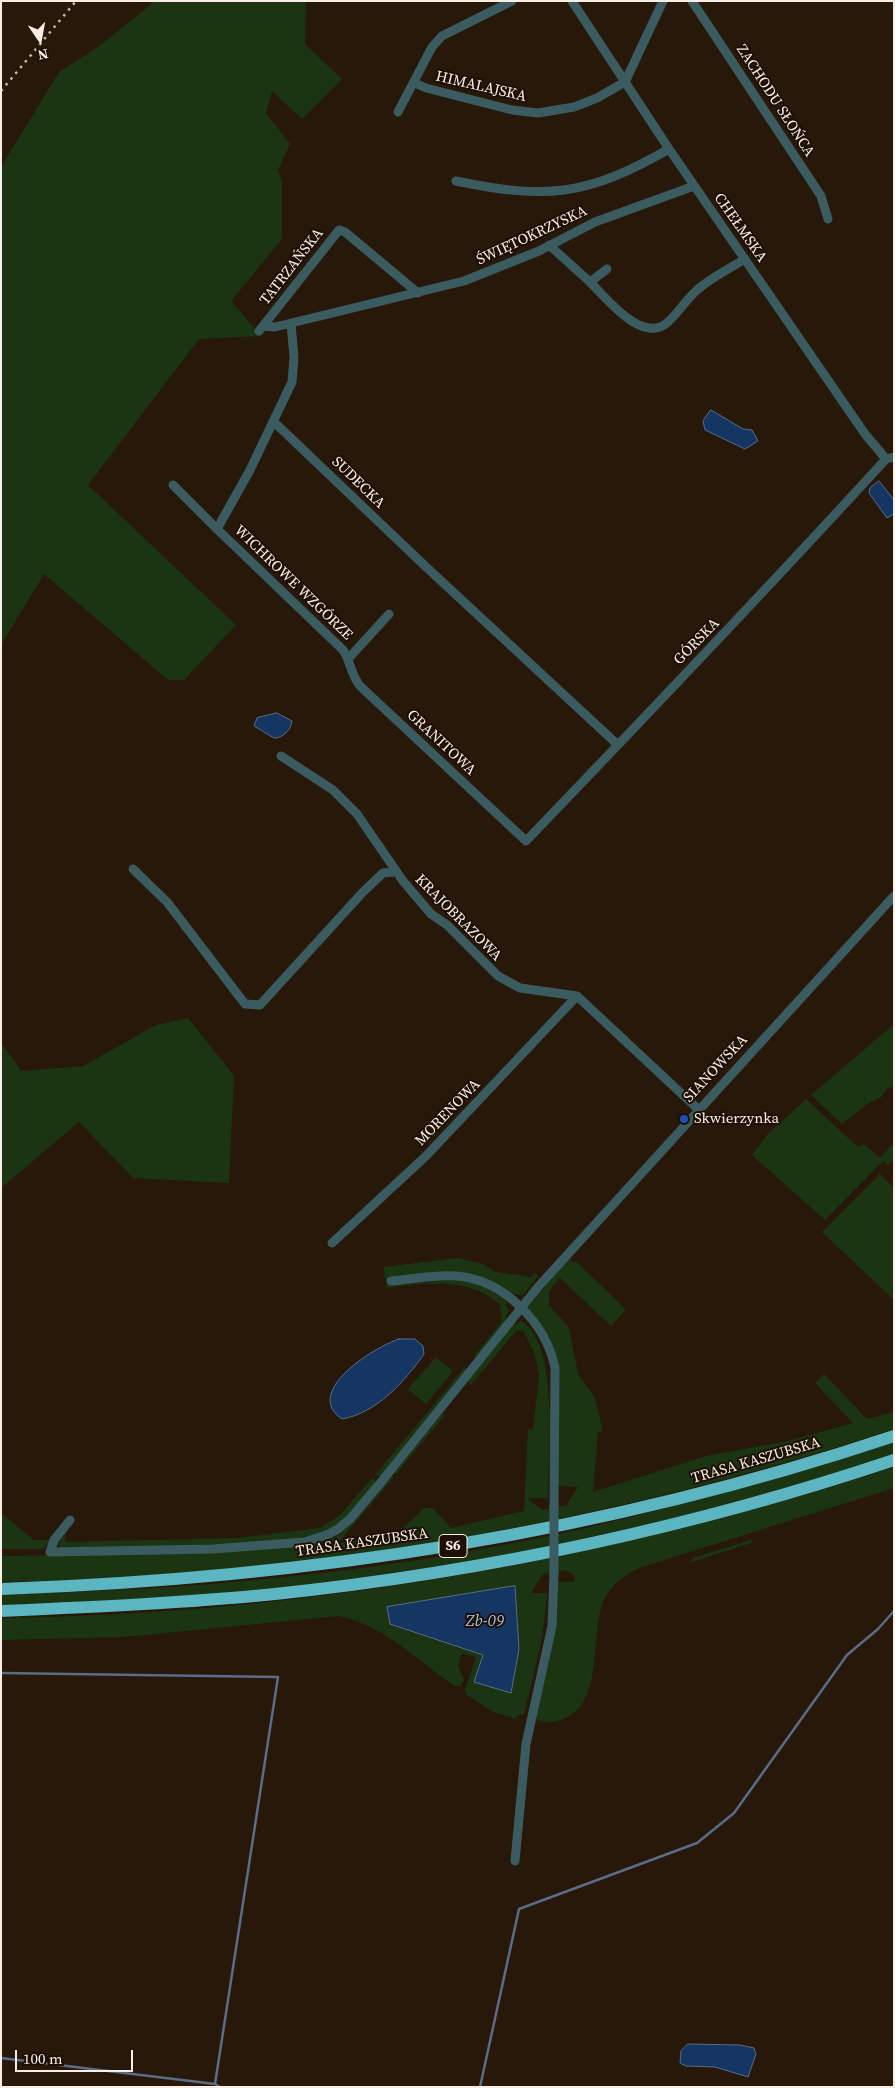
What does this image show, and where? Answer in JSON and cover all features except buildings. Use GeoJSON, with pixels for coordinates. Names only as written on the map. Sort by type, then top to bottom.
{"type":"FeatureCollection","features":[{"type":"Feature","properties":{"kind":"highway","name":"TRASA KASZUBSKA"},"geometry":{"type":"LineString","coordinates":[[1,1589],[177,1580],[271,1572],[396,1556],[494,1540],[698,1494],[894,1436]]}},
{"type":"Feature","properties":{"kind":"highway","name":"S6"},"geometry":{"type":"LineString","coordinates":[[1,1611],[178,1602],[276,1594],[399,1578],[498,1562],[699,1517],[894,1460]]}},
{"type":"Feature","properties":{"kind":"street"},"geometry":{"type":"LineString","coordinates":[[398,112],[432,47],[442,36],[512,1]]}},
{"type":"Feature","properties":{"kind":"street","name":"CHEŁMSKA"},"geometry":{"type":"LineString","coordinates":[[572,1],[668,149],[865,434],[890,458]]}},
{"type":"Feature","properties":{"kind":"street"},"geometry":{"type":"LineString","coordinates":[[625,82],[663,1]]}},
{"type":"Feature","properties":{"kind":"street","name":"ZACHODU SŁOŃCA"},"geometry":{"type":"LineString","coordinates":[[692,1],[821,196],[828,219]]}},
{"type":"Feature","properties":{"kind":"street","name":"HIMALAJSKA"},"geometry":{"type":"LineString","coordinates":[[415,82],[426,88],[512,110],[538,113],[574,107],[625,82]]}},
{"type":"Feature","properties":{"kind":"street"},"geometry":{"type":"LineString","coordinates":[[456,181],[529,193],[558,192],[587,187],[613,178],[668,149]]}},
{"type":"Feature","properties":{"kind":"street","name":"ŚWIĘTOKRZYSKA"},"geometry":{"type":"LineString","coordinates":[[261,328],[275,328],[464,281],[505,266],[595,222],[694,186]]}},
{"type":"Feature","properties":{"kind":"street","name":"TATRZAŃSKA"},"geometry":{"type":"LineString","coordinates":[[261,328],[340,230],[345,232],[418,293]]}},
{"type":"Feature","properties":{"kind":"street"},"geometry":{"type":"LineString","coordinates":[[549,246],[590,282],[623,315],[637,325],[650,329],[660,328],[674,316],[697,290],[745,259]]}},
{"type":"Feature","properties":{"kind":"street"},"geometry":{"type":"LineString","coordinates":[[590,282],[608,269]]}},
{"type":"Feature","properties":{"kind":"street","name":"WICHROWE WZGÓRZE"},"geometry":{"type":"LineString","coordinates":[[217,529],[250,470],[292,382],[294,357],[291,324]]}},
{"type":"Feature","properties":{"kind":"street","name":"SUDECKA"},"geometry":{"type":"LineString","coordinates":[[273,421],[424,565],[618,745]]}},
{"type":"Feature","properties":{"kind":"street","name":"GÓRSKA"},"geometry":{"type":"LineString","coordinates":[[526,841],[890,458]]}},
{"type":"Feature","properties":{"kind":"street","name":"WICHROWE WZGÓRZE"},"geometry":{"type":"LineString","coordinates":[[173,485],[343,650],[348,659]]}},
{"type":"Feature","properties":{"kind":"street"},"geometry":{"type":"LineString","coordinates":[[348,659],[389,614]]}},
{"type":"Feature","properties":{"kind":"street","name":"GRANITOWA"},"geometry":{"type":"LineString","coordinates":[[348,659],[350,673],[360,686],[526,841]]}},
{"type":"Feature","properties":{"kind":"street","name":"KRAJOBRAZOWA"},"geometry":{"type":"LineString","coordinates":[[281,756],[333,790],[357,814],[394,872],[432,914],[446,925],[498,976],[520,988],[578,996]]}},
{"type":"Feature","properties":{"kind":"street"},"geometry":{"type":"LineString","coordinates":[[133,869],[167,902],[245,1004],[260,1005],[363,892],[383,873],[394,872]]}},
{"type":"Feature","properties":{"kind":"street","name":"SIANOWSKA"},"geometry":{"type":"LineString","coordinates":[[70,1520],[54,1540],[50,1552],[213,1549],[305,1542],[329,1534],[350,1519],[560,1261],[894,896]]}},
{"type":"Feature","properties":{"kind":"street"},"geometry":{"type":"LineString","coordinates":[[578,996],[698,1109]]}},
{"type":"Feature","properties":{"kind":"street","name":"MORENOWA"},"geometry":{"type":"LineString","coordinates":[[332,1243],[426,1156],[578,996]]}},
{"type":"Feature","properties":{"kind":"street"},"geometry":{"type":"LineString","coordinates":[[392,1281],[440,1276],[467,1277],[496,1289],[530,1317],[545,1338],[555,1368],[552,1626],[526,1744],[515,1861]]}},
{"type":"Feature","properties":{"kind":"green space"},"geometry":{"type":"Polygon","coordinates":[[[155,1],[306,1],[305,44],[342,79],[302,119],[272,91],[266,113],[290,144],[278,170],[282,181],[282,239],[231,301],[261,336],[199,339],[88,485],[236,625],[184,680],[168,680],[44,574],[1,645],[1,167],[59,72],[98,47],[155,1]]]}},
{"type":"Feature","properties":{"kind":"green space"},"geometry":{"type":"Polygon","coordinates":[[[188,1018],[234,1076],[229,1183],[133,1178],[79,1122],[1,1188],[1,1042],[21,1071],[83,1066],[156,1025],[188,1018]]]}},
{"type":"Feature","properties":{"kind":"green space"},"geometry":{"type":"Polygon","coordinates":[[[894,1024],[894,1087],[888,1088],[881,1097],[869,1103],[842,1124],[811,1095],[894,1024]]]}},
{"type":"Feature","properties":{"kind":"green space"},"geometry":{"type":"Polygon","coordinates":[[[806,1099],[858,1147],[864,1144],[880,1158],[894,1143],[894,1159],[888,1165],[883,1161],[825,1220],[752,1155],[767,1135],[806,1099]]]}},
{"type":"Feature","properties":{"kind":"green space"},"geometry":{"type":"Polygon","coordinates":[[[880,1174],[894,1188],[894,1300],[822,1232],[880,1174]]]}},
{"type":"Feature","properties":{"kind":"green space"},"geometry":{"type":"Polygon","coordinates":[[[457,1258],[483,1264],[496,1272],[531,1277],[535,1273],[538,1276],[523,1295],[514,1294],[512,1297],[482,1278],[385,1279],[384,1267],[457,1258]]]}},
{"type":"Feature","properties":{"kind":"green space"},"geometry":{"type":"Polygon","coordinates":[[[568,1258],[574,1263],[576,1261],[626,1310],[611,1326],[560,1278],[549,1291],[549,1305],[569,1328],[578,1374],[595,1398],[602,1427],[602,1432],[598,1432],[593,1492],[706,1456],[788,1441],[853,1423],[815,1383],[824,1374],[867,1419],[894,1412],[894,1429],[785,1463],[675,1492],[565,1518],[453,1539],[341,1556],[228,1569],[115,1578],[1,1582],[1,1556],[217,1553],[323,1543],[334,1538],[344,1530],[391,1477],[394,1477],[338,1543],[396,1535],[424,1508],[433,1508],[451,1528],[524,1511],[528,1430],[533,1429],[539,1376],[535,1355],[523,1330],[516,1331],[471,1385],[468,1381],[513,1323],[516,1325],[521,1321],[533,1333],[542,1352],[547,1376],[549,1402],[548,1498],[529,1498],[529,1500],[543,1510],[566,1505],[578,1487],[558,1486],[553,1349],[547,1335],[527,1308],[568,1258]]]}},
{"type":"Feature","properties":{"kind":"green space"},"geometry":{"type":"Polygon","coordinates":[[[450,1280],[480,1286],[507,1302],[505,1305],[509,1311],[505,1317],[508,1319],[477,1357],[474,1356],[502,1321],[500,1304],[479,1291],[456,1285],[419,1284],[386,1288],[386,1285],[450,1280]]]}},
{"type":"Feature","properties":{"kind":"green space"},"geometry":{"type":"Polygon","coordinates":[[[436,1357],[453,1371],[426,1404],[408,1389],[436,1357]]]}},
{"type":"Feature","properties":{"kind":"green space"},"geometry":{"type":"Polygon","coordinates":[[[465,1367],[467,1370],[381,1477],[375,1475],[465,1367]]]}},
{"type":"Feature","properties":{"kind":"green space"},"geometry":{"type":"Polygon","coordinates":[[[442,1414],[445,1415],[396,1474],[395,1472],[442,1414]]]}},
{"type":"Feature","properties":{"kind":"green space"},"geometry":{"type":"Polygon","coordinates":[[[894,1441],[894,1455],[838,1473],[668,1520],[497,1558],[264,1591],[1,1607],[1,1594],[85,1592],[252,1580],[419,1560],[502,1545],[585,1528],[666,1508],[894,1441]]]}},
{"type":"Feature","properties":{"kind":"green space"},"geometry":{"type":"Polygon","coordinates":[[[894,1467],[894,1488],[642,1567],[624,1577],[614,1585],[603,1602],[599,1617],[593,1670],[589,1688],[583,1702],[572,1714],[554,1722],[542,1722],[535,1718],[558,1582],[574,1582],[575,1576],[565,1570],[543,1574],[531,1593],[547,1593],[546,1609],[524,1714],[517,1716],[516,1719],[491,1711],[467,1695],[465,1690],[476,1657],[462,1653],[458,1666],[464,1680],[461,1686],[455,1686],[400,1645],[371,1627],[338,1616],[124,1637],[1,1640],[1,1618],[115,1614],[228,1606],[341,1593],[453,1576],[564,1555],[675,1530],[785,1500],[894,1467]]]}},
{"type":"Feature","properties":{"kind":"green space"},"geometry":{"type":"Polygon","coordinates":[[[373,1477],[376,1482],[343,1522],[315,1537],[241,1545],[61,1548],[57,1544],[66,1532],[65,1542],[237,1538],[320,1528],[339,1516],[373,1477]]]}},
{"type":"Feature","properties":{"kind":"green space"},"geometry":{"type":"Polygon","coordinates":[[[1,1513],[34,1540],[51,1540],[43,1549],[1,1549],[1,1513]]]}},
{"type":"Feature","properties":{"kind":"green space"},"geometry":{"type":"Polygon","coordinates":[[[751,1540],[754,1542],[689,1563],[693,1558],[751,1540]]]}},
{"type":"Feature","properties":{"kind":"water"},"geometry":{"type":"Polygon","coordinates":[[[711,410],[743,429],[752,430],[758,441],[745,449],[705,430],[703,421],[711,410]]]}},
{"type":"Feature","properties":{"kind":"water"},"geometry":{"type":"Polygon","coordinates":[[[879,481],[894,500],[894,514],[887,518],[869,493],[870,488],[879,481]]]}},
{"type":"Feature","properties":{"kind":"water"},"geometry":{"type":"Polygon","coordinates":[[[277,713],[292,721],[290,727],[283,735],[274,738],[254,726],[257,718],[277,713]]]}},
{"type":"Feature","properties":{"kind":"water"},"geometry":{"type":"Polygon","coordinates":[[[399,1339],[415,1339],[423,1346],[424,1354],[399,1385],[378,1403],[355,1416],[342,1419],[332,1408],[331,1396],[336,1384],[359,1361],[374,1351],[399,1339]]]}},
{"type":"Feature","properties":{"kind":"water","name":"Zb-09"},"geometry":{"type":"Polygon","coordinates":[[[515,1586],[519,1649],[511,1693],[474,1682],[483,1655],[390,1624],[387,1607],[515,1586]]]}},
{"type":"Feature","properties":{"kind":"water"},"geometry":{"type":"Polygon","coordinates":[[[688,2044],[740,2045],[754,2048],[756,2054],[748,2077],[715,2067],[686,2066],[680,2063],[681,2051],[688,2044]]]}},
{"type":"Feature","properties":{"kind":"waterway"},"geometry":{"type":"LineString","coordinates":[[480,2087],[519,1909],[697,1843],[734,1813],[847,1655],[878,1629],[894,1611]]}},
{"type":"Feature","properties":{"kind":"waterway"},"geometry":{"type":"LineString","coordinates":[[1,1673],[278,1677],[215,2084]]}},
{"type":"Feature","properties":{"kind":"waterway"},"geometry":{"type":"LineString","coordinates":[[1,2058],[215,2084],[220,2087]]}},
{"type":"Feature","properties":{"kind":"railway"},"geometry":{"type":"LineString","coordinates":[[1,91],[76,1]]}},
{"type":"Feature","properties":{"kind":"place","name":"Skwierzynka"},"geometry":{"type":"Point","coordinates":[684,1119]}}]}
